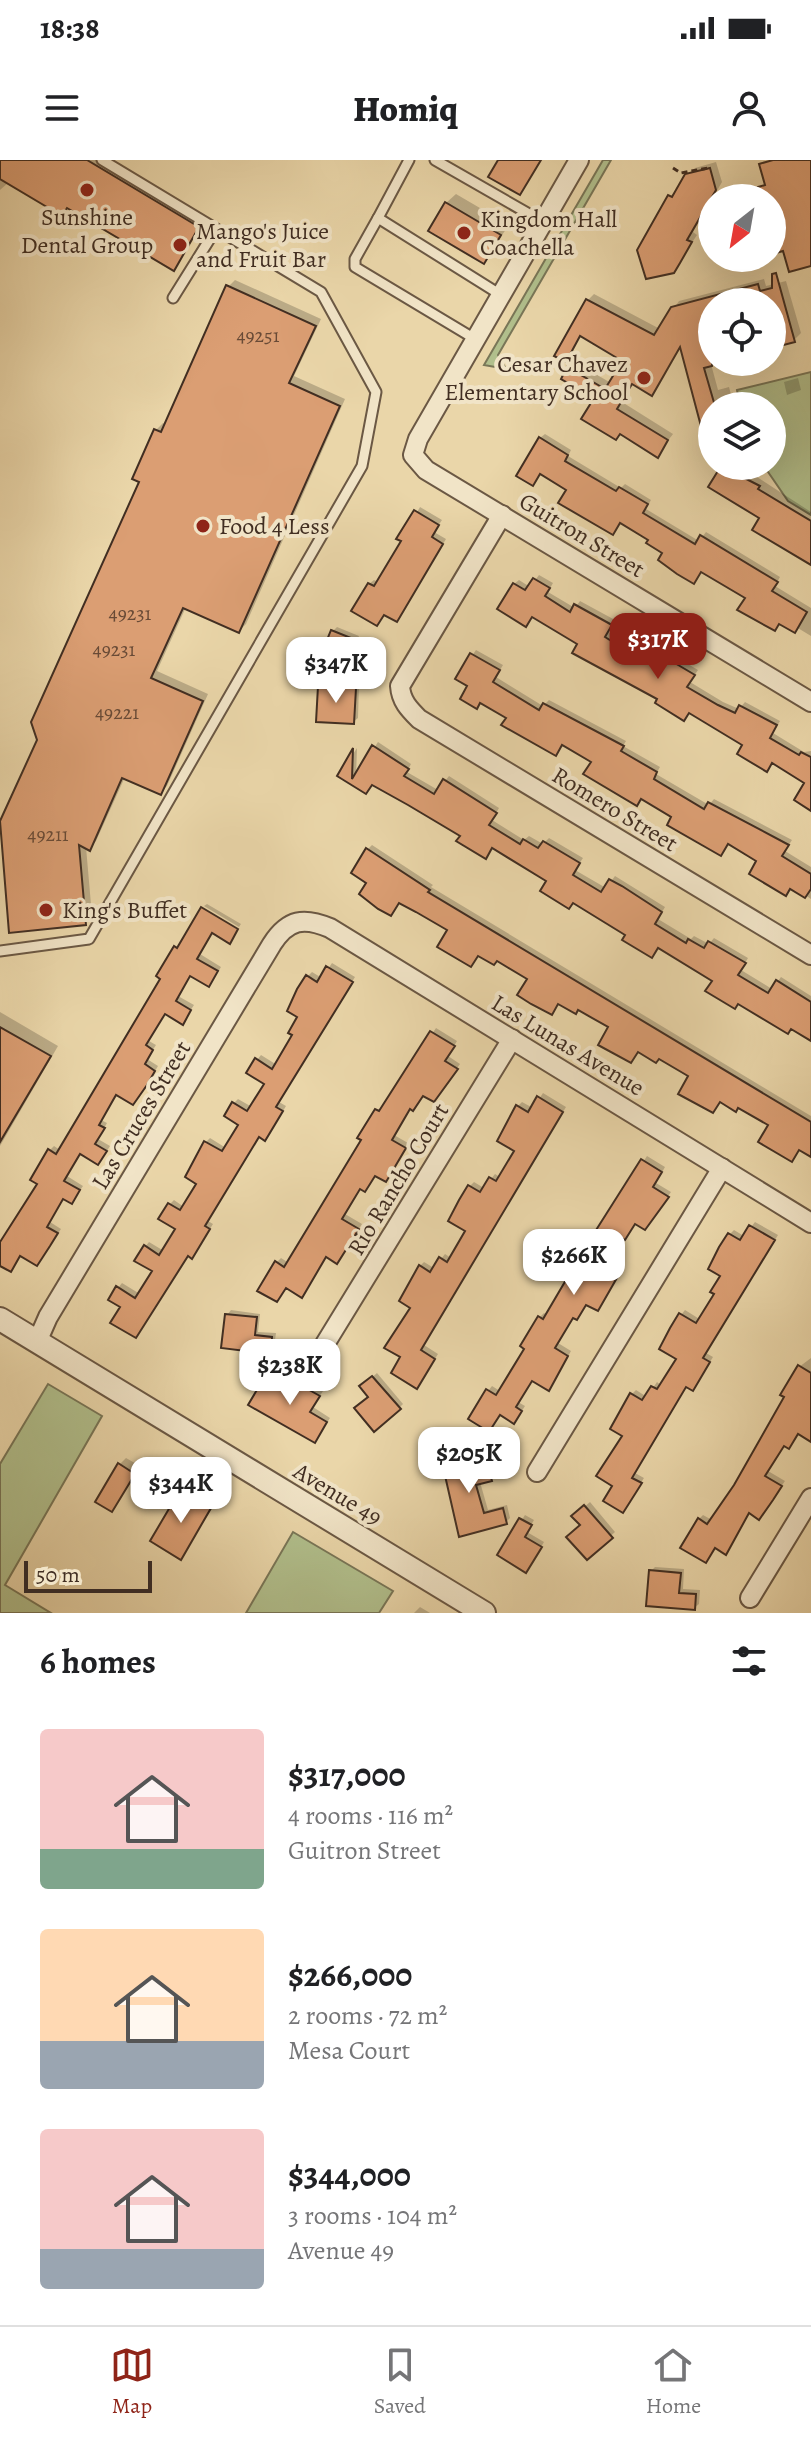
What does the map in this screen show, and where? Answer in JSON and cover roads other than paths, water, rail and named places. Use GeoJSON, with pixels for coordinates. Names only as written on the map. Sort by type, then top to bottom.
{"type":"FeatureCollection","features":[{"type":"Feature","properties":{"kind":"street"},"geometry":{"type":"LineString","coordinates":[[475,339],[579,160]]}},
{"type":"Feature","properties":{"kind":"street","name":"Guitron Street"},"geometry":{"type":"LineString","coordinates":[[475,339],[418,439],[413,455],[426,470],[811,702]]}},
{"type":"Feature","properties":{"kind":"street","name":"Romero Street"},"geometry":{"type":"LineString","coordinates":[[502,515],[406,674],[400,686],[400,697],[419,719],[811,955]]}},
{"type":"Feature","properties":{"kind":"street","name":"Las Lunas Avenue"},"geometry":{"type":"LineString","coordinates":[[295,921],[313,921],[330,928],[811,1223]]}},
{"type":"Feature","properties":{"kind":"street","name":"Las Cruces Street"},"geometry":{"type":"LineString","coordinates":[[37,1342],[53,1309],[272,944],[282,929],[295,921]]}},
{"type":"Feature","properties":{"kind":"street","name":"Rio Rancho Court"},"geometry":{"type":"LineString","coordinates":[[325,1344],[512,1039]]}},
{"type":"Feature","properties":{"kind":"street"},"geometry":{"type":"LineString","coordinates":[[537,1472],[722,1168]]}},
{"type":"Feature","properties":{"kind":"street","name":"Avenue 49"},"geometry":{"type":"LineString","coordinates":[[0,1319],[484,1613]]}},
{"type":"Feature","properties":{"kind":"street"},"geometry":{"type":"LineString","coordinates":[[750,1598],[811,1498]]}},
{"type":"Feature","properties":{"kind":"lane"},"geometry":{"type":"LineString","coordinates":[[0,951],[89,939],[362,466],[376,392],[321,292],[102,160]]}},
{"type":"Feature","properties":{"kind":"lane"},"geometry":{"type":"LineString","coordinates":[[409,160],[355,259],[355,267],[475,339]]}},
{"type":"Feature","properties":{"kind":"lane"},"geometry":{"type":"LineString","coordinates":[[435,160],[543,222]]}},
{"type":"Feature","properties":{"kind":"lane"},"geometry":{"type":"LineString","coordinates":[[378,218],[501,295]]}},
{"type":"Feature","properties":{"kind":"lane"},"geometry":{"type":"LineString","coordinates":[[173,298],[216,229]]}},
{"type":"Feature","properties":{"kind":"place","name":"Sunshine Dental Group"},"geometry":{"type":"Point","coordinates":[87,190]}},
{"type":"Feature","properties":{"kind":"place","name":"Kingdom Hall Coachella"},"geometry":{"type":"Point","coordinates":[464,233]}},
{"type":"Feature","properties":{"kind":"place","name":"Mango's Juice and Fruit Bar"},"geometry":{"type":"Point","coordinates":[180,245]}},
{"type":"Feature","properties":{"kind":"place","name":"Cesar Chavez Elementary School"},"geometry":{"type":"Point","coordinates":[644,378]}},
{"type":"Feature","properties":{"kind":"place","name":"Food 4 Less"},"geometry":{"type":"Point","coordinates":[203,526]}},
{"type":"Feature","properties":{"kind":"place","name":"King's Buffet"},"geometry":{"type":"Point","coordinates":[46,910]}}]}
